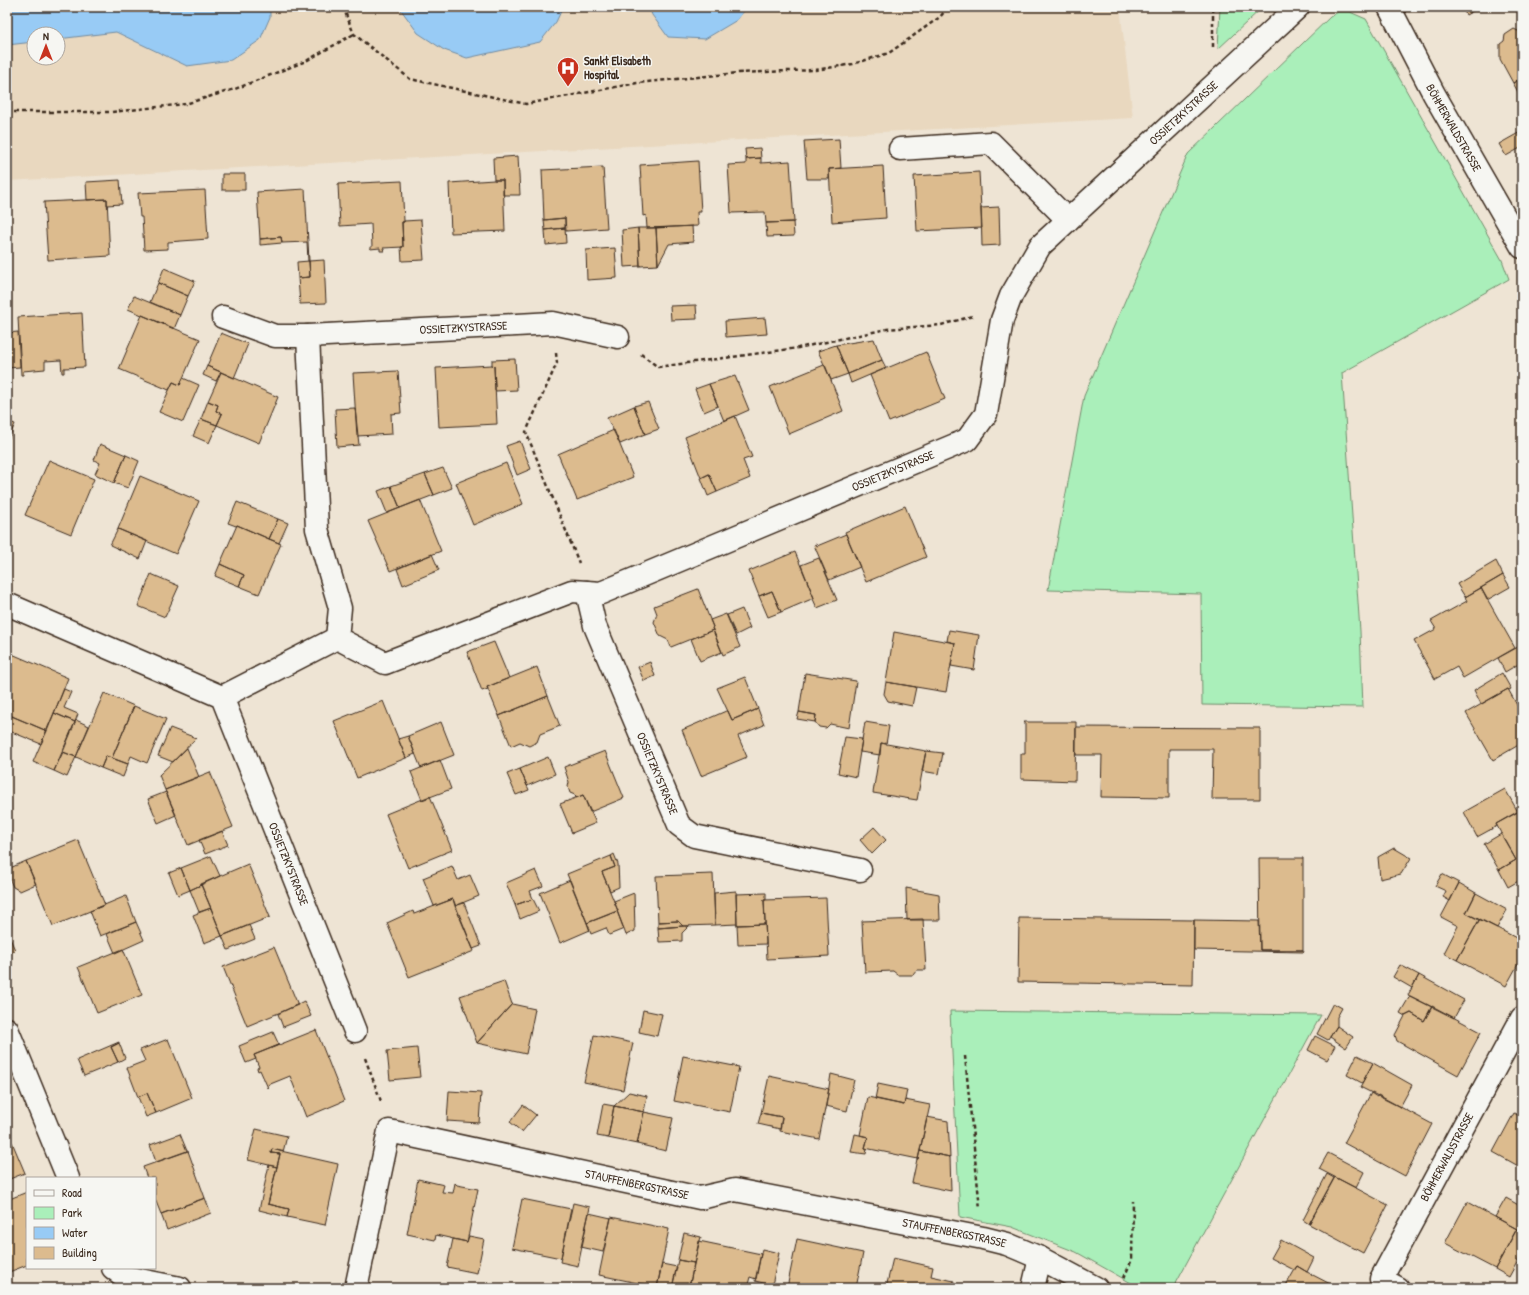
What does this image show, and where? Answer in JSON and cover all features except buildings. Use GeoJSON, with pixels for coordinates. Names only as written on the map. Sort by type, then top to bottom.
{"type":"FeatureCollection","features":[{"type":"Feature","properties":{"kind":"street","name":"OSSIETZKYSTRASSE"},"geometry":{"type":"LineString","coordinates":[[337,638],[385,663],[572,591],[601,593],[967,440],[986,414],[1002,320],[1011,296],[1040,246],[1298,7]]}},
{"type":"Feature","properties":{"kind":"street","name":"BÖHMERWALDSTRASSE"},"geometry":{"type":"LineString","coordinates":[[1389,7],[1434,94],[1522,247]]}},
{"type":"Feature","properties":{"kind":"street"},"geometry":{"type":"LineString","coordinates":[[900,149],[992,143],[1068,220]]}},
{"type":"Feature","properties":{"kind":"street","name":"OSSIETZKYSTRASSE"},"geometry":{"type":"LineString","coordinates":[[223,317],[275,336],[308,336],[553,323],[618,337]]}},
{"type":"Feature","properties":{"kind":"street"},"geometry":{"type":"LineString","coordinates":[[7,604],[222,697],[337,638],[340,608],[317,529],[308,336]]}},
{"type":"Feature","properties":{"kind":"street","name":"OSSIETZKYSTRASSE"},"geometry":{"type":"LineString","coordinates":[[587,592],[595,626],[679,825],[694,836],[860,870]]}},
{"type":"Feature","properties":{"kind":"street","name":"OSSIETZKYSTRASSE"},"geometry":{"type":"LineString","coordinates":[[222,697],[355,1031]]}},
{"type":"Feature","properties":{"kind":"street","name":"BÖHMERWALDSTRASSE"},"geometry":{"type":"LineString","coordinates":[[1398,1288],[1381,1279],[1522,1018]]}},
{"type":"Feature","properties":{"kind":"street"},"geometry":{"type":"LineString","coordinates":[[7,1029],[68,1177]]}},
{"type":"Feature","properties":{"kind":"street"},"geometry":{"type":"LineString","coordinates":[[356,1288],[389,1131]]}},
{"type":"Feature","properties":{"kind":"street","name":"STAUFFENBERGSTRASSE"},"geometry":{"type":"LineString","coordinates":[[389,1131],[700,1198],[735,1190],[983,1238],[1007,1244],[1040,1258],[1096,1288]]}},
{"type":"Feature","properties":{"kind":"street"},"geometry":{"type":"LineString","coordinates":[[1033,1288],[1040,1258]]}},
{"type":"Feature","properties":{"kind":"street"},"geometry":{"type":"LineString","coordinates":[[114,1269],[126,1277],[180,1288]]}},
{"type":"Feature","properties":{"kind":"path"},"geometry":{"type":"LineString","coordinates":[[343,7],[354,34],[410,79],[526,104],[638,83],[738,73],[815,70],[853,64],[889,53],[940,17],[948,7]]}},
{"type":"Feature","properties":{"kind":"path"},"geometry":{"type":"LineString","coordinates":[[7,112],[111,112],[185,104],[235,89],[306,62],[354,34]]}},
{"type":"Feature","properties":{"kind":"path"},"geometry":{"type":"LineString","coordinates":[[618,337],[658,367],[798,348],[887,329],[941,325],[980,314],[1002,320]]}},
{"type":"Feature","properties":{"kind":"path"},"geometry":{"type":"LineString","coordinates":[[553,323],[557,363],[526,432],[580,568],[587,592]]}},
{"type":"Feature","properties":{"kind":"path"},"geometry":{"type":"LineString","coordinates":[[355,1031],[387,1118],[389,1131]]}},
{"type":"Feature","properties":{"kind":"path"},"geometry":{"type":"LineString","coordinates":[[965,1056],[983,1238]]}},
{"type":"Feature","properties":{"kind":"path"},"geometry":{"type":"LineString","coordinates":[[1123,1281],[1132,1259],[1133,1200]]}},
{"type":"Feature","properties":{"kind":"shaded area","name":"Sankt Elisabeth Hospital"},"geometry":{"type":"Polygon","coordinates":[[[7,7],[1120,7],[1133,118],[7,181],[7,7]]]}},
{"type":"Feature","properties":{"kind":"green space"},"geometry":{"type":"Polygon","coordinates":[[[1220,7],[1263,7],[1218,49],[1220,7]]]}},
{"type":"Feature","properties":{"kind":"green space"},"geometry":{"type":"Polygon","coordinates":[[[1338,12],[1350,12],[1366,19],[1502,260],[1509,279],[1342,373],[1360,631],[1363,707],[1202,705],[1201,594],[1048,590],[1084,396],[1188,154],[1330,17],[1338,12]]]}},
{"type":"Feature","properties":{"kind":"green space"},"geometry":{"type":"Polygon","coordinates":[[[950,1011],[1321,1015],[1173,1288],[1140,1288],[1076,1252],[1012,1227],[960,1217],[950,1011]]]}},
{"type":"Feature","properties":{"kind":"water"},"geometry":{"type":"Polygon","coordinates":[[[7,7],[270,7],[270,17],[260,40],[231,60],[187,66],[116,32],[66,38],[66,26],[26,26],[26,43],[7,45],[7,7]]]}},
{"type":"Feature","properties":{"kind":"water"},"geometry":{"type":"Polygon","coordinates":[[[399,7],[563,7],[556,22],[540,42],[467,58],[444,50],[418,33],[399,7]]]}},
{"type":"Feature","properties":{"kind":"water"},"geometry":{"type":"Polygon","coordinates":[[[649,7],[747,7],[737,20],[705,39],[668,37],[652,15],[649,7]]]}},
{"type":"Feature","properties":{"kind":"place","name":"Sankt Elisabeth Hospital"},"geometry":{"type":"Point","coordinates":[568,88]}}]}
